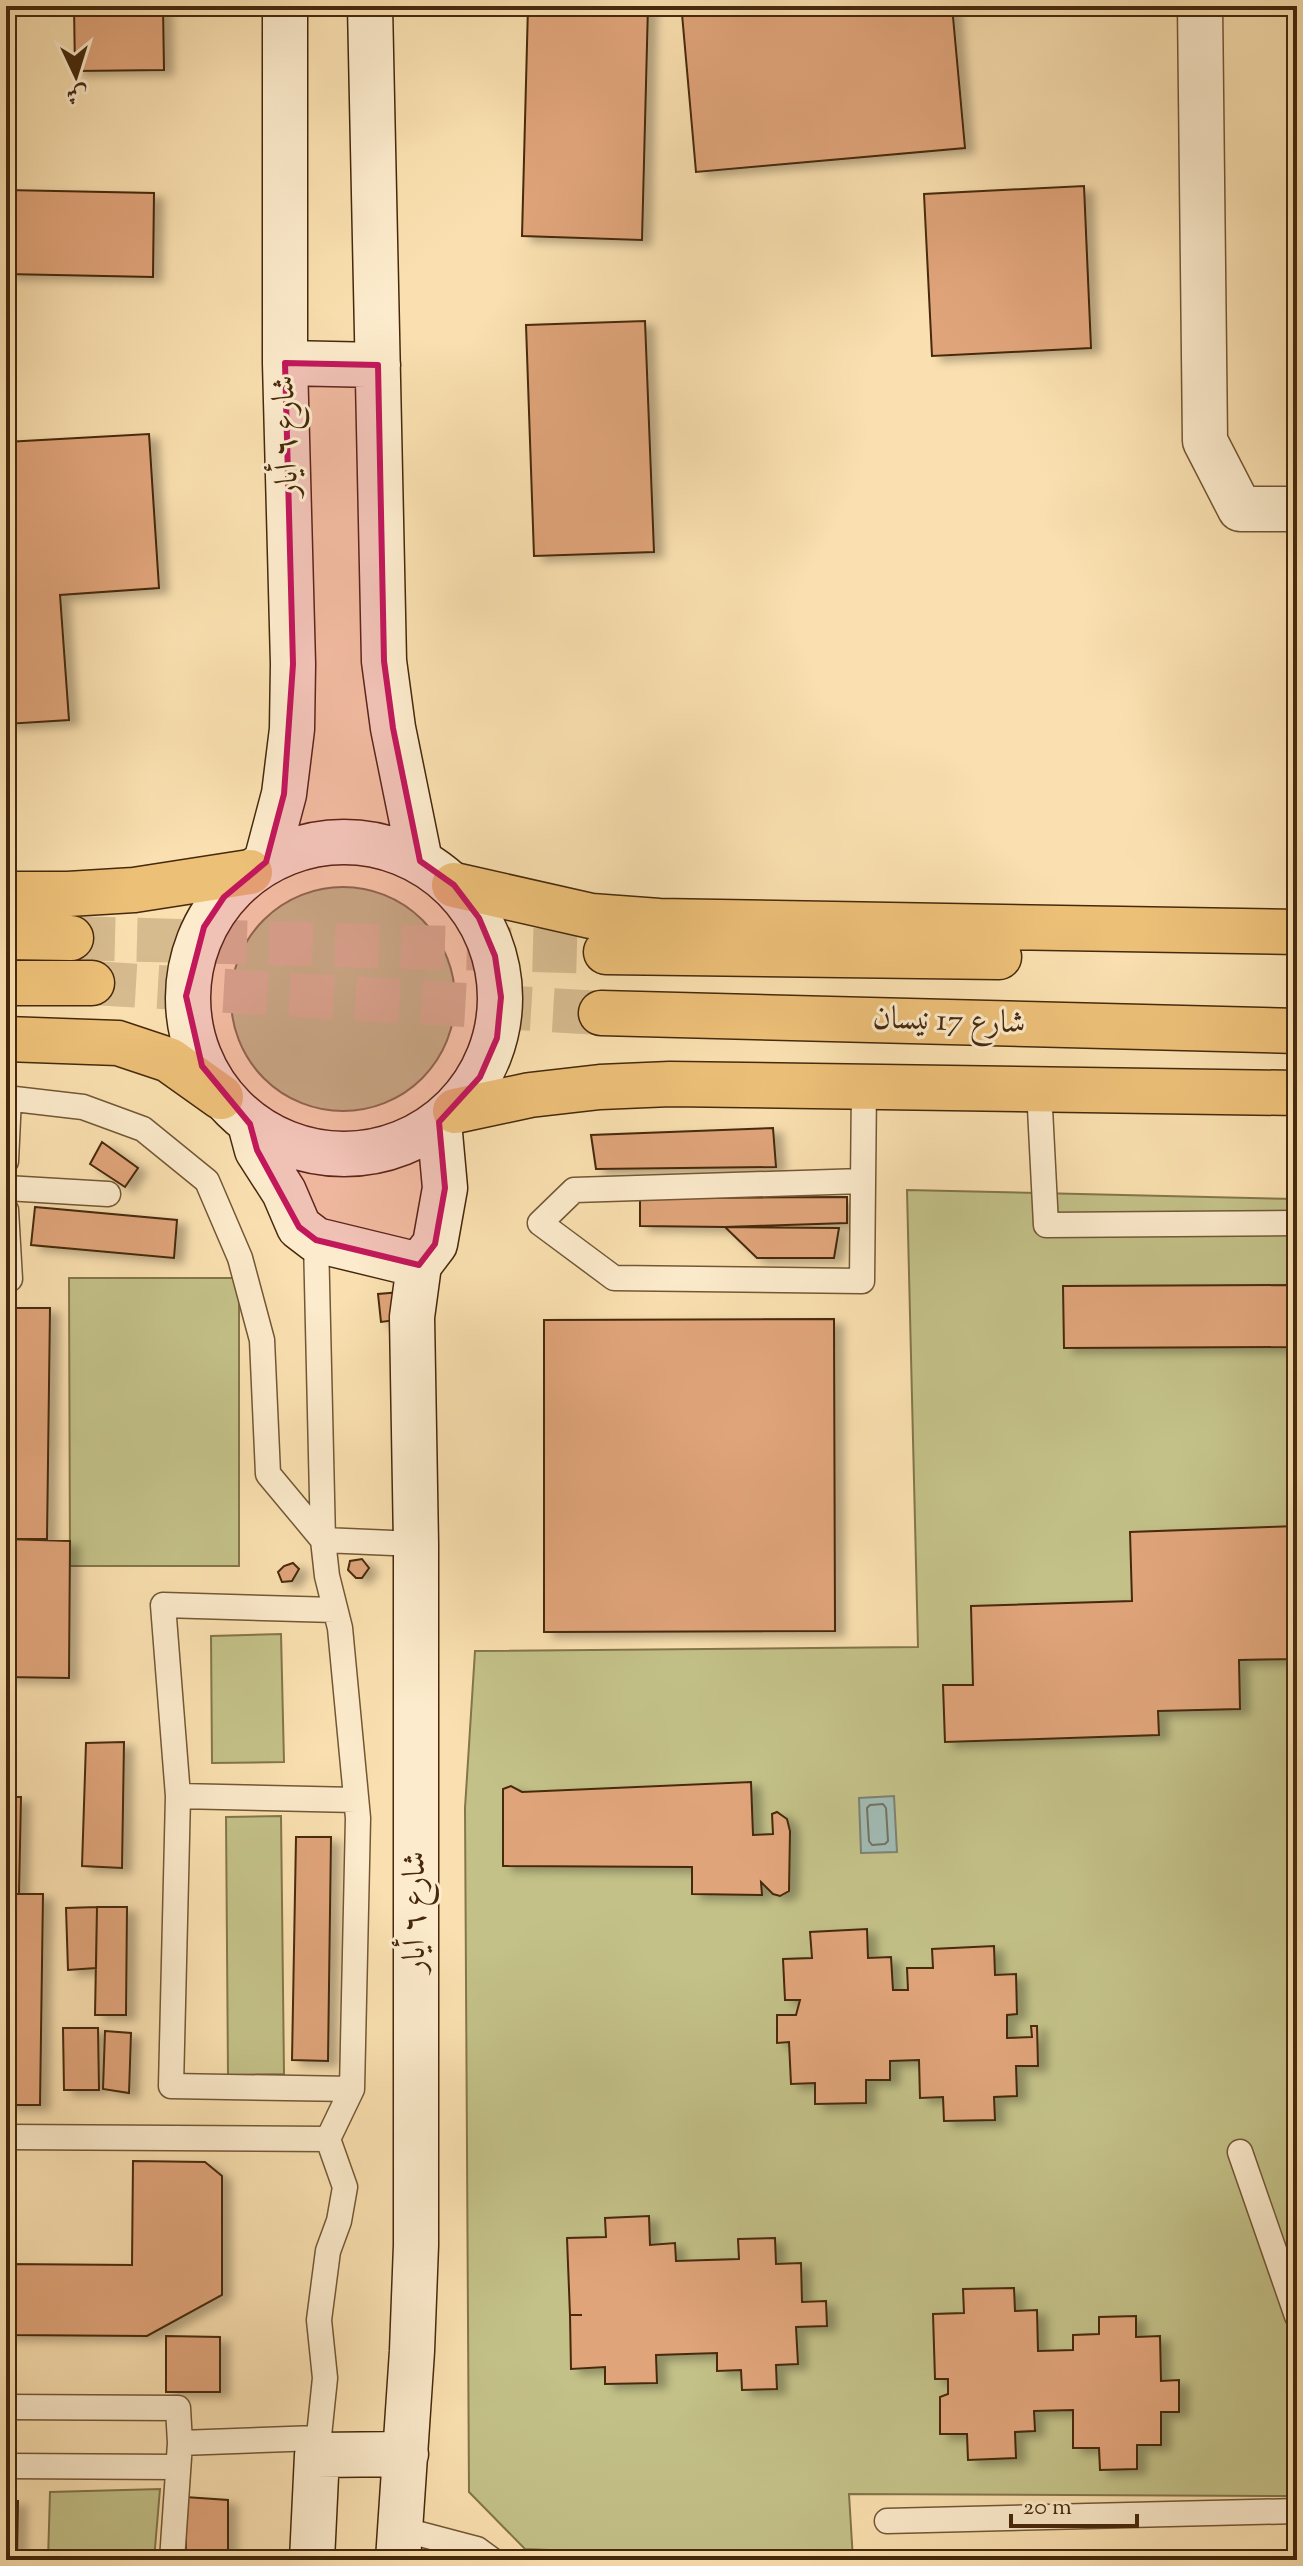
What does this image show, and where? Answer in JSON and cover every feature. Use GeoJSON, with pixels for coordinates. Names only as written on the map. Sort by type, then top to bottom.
{"type":"FeatureCollection","features":[{"type":"Feature","properties":{"kind":"main road","name":"شارع ٦ أيار"},"geometry":{"type":"LineString","coordinates":[[258,867],[284,794],[292,729],[285,363],[285,6]]}},
{"type":"Feature","properties":{"kind":"main road"},"geometry":{"type":"LineString","coordinates":[[6,1039],[118,1043],[169,1060],[235,1111],[290,1146],[335,1155],[381,1151],[423,1134],[447,1116],[480,1077],[497,1038],[501,997],[495,956],[479,918],[437,873],[393,728],[384,661],[370,6]]}},
{"type":"Feature","properties":{"kind":"main road"},"geometry":{"type":"LineString","coordinates":[[1200,6],[1205,441],[1240,509],[1297,509]]}},
{"type":"Feature","properties":{"kind":"main road"},"geometry":{"type":"LineString","coordinates":[[285,363],[378,365]]}},
{"type":"Feature","properties":{"kind":"main road"},"geometry":{"type":"LineString","coordinates":[[6,894],[134,890],[258,867],[316,844],[369,844],[437,873],[591,916],[659,921],[1297,932]]}},
{"type":"Feature","properties":{"kind":"main road"},"geometry":{"type":"LineString","coordinates":[[258,867],[224,897],[204,927],[191,960],[186,996],[190,1032],[202,1066],[235,1111],[284,1192],[299,1227],[316,1240],[419,1265]]}},
{"type":"Feature","properties":{"kind":"main road"},"geometry":{"type":"LineString","coordinates":[[6,937],[71,938]]}},
{"type":"Feature","properties":{"kind":"main road","name":"شارع 17 نيسان"},"geometry":{"type":"LineString","coordinates":[[606,952],[1297,962]]}},
{"type":"Feature","properties":{"kind":"main road"},"geometry":{"type":"LineString","coordinates":[[6,983],[92,983]]}},
{"type":"Feature","properties":{"kind":"main road","name":"شارع 17 نيسان"},"geometry":{"type":"LineString","coordinates":[[601,1013],[1297,1031]]}},
{"type":"Feature","properties":{"kind":"main road"},"geometry":{"type":"LineString","coordinates":[[447,1116],[530,1095],[600,1087],[670,1084],[1297,1093]]}},
{"type":"Feature","properties":{"kind":"main road","name":"شارع ٦ أيار"},"geometry":{"type":"LineString","coordinates":[[400,2544],[416,2245],[416,1544],[412,1317],[419,1265],[435,1244],[445,1188],[447,1116]]}},
{"type":"Feature","properties":{"kind":"main road"},"geometry":{"type":"LineString","coordinates":[[312,2560],[317,2447],[406,2454]]}},
{"type":"Feature","properties":{"kind":"lane"},"geometry":{"type":"LineString","coordinates":[[863,1181],[574,1190],[540,1223],[614,1278],[862,1281],[864,1087]]}},
{"type":"Feature","properties":{"kind":"lane"},"geometry":{"type":"LineString","coordinates":[[1039,1089],[1046,1225],[1297,1223]]}},
{"type":"Feature","properties":{"kind":"lane"},"geometry":{"type":"LineString","coordinates":[[6,1161],[8,1098],[83,1107],[143,1129],[207,1181],[240,1258],[262,1340],[268,1474],[323,1540],[416,1544]]}},
{"type":"Feature","properties":{"kind":"lane"},"geometry":{"type":"LineString","coordinates":[[6,1188],[108,1194]]}},
{"type":"Feature","properties":{"kind":"lane"},"geometry":{"type":"LineString","coordinates":[[6,1210],[10,1279]]}},
{"type":"Feature","properties":{"kind":"lane"},"geometry":{"type":"LineString","coordinates":[[6,2466],[317,2447],[325,2378],[319,2320],[328,2251],[339,2221],[345,2187],[328,2139],[352,2089],[356,1800],[340,1628],[323,1540],[316,1240]]}},
{"type":"Feature","properties":{"kind":"lane"},"geometry":{"type":"LineString","coordinates":[[335,1610],[163,1605],[178,1796],[171,2086],[352,2089]]}},
{"type":"Feature","properties":{"kind":"lane"},"geometry":{"type":"LineString","coordinates":[[178,1796],[356,1800]]}},
{"type":"Feature","properties":{"kind":"lane"},"geometry":{"type":"LineString","coordinates":[[6,2137],[328,2139]]}},
{"type":"Feature","properties":{"kind":"lane"},"geometry":{"type":"LineString","coordinates":[[1240,2152],[1297,2316]]}},
{"type":"Feature","properties":{"kind":"lane"},"geometry":{"type":"LineString","coordinates":[[6,2407],[178,2408],[172,2560]]}},
{"type":"Feature","properties":{"kind":"lane"},"geometry":{"type":"LineString","coordinates":[[887,2521],[1297,2511]]}},
{"type":"Feature","properties":{"kind":"lane"},"geometry":{"type":"LineString","coordinates":[[400,2544],[477,2549],[492,2560]]}},
{"type":"Feature","properties":{"kind":"highlighted area"},"geometry":{"type":"Polygon","coordinates":[[[285,363],[378,365],[384,661],[393,728],[420,861],[454,885],[479,918],[495,956],[501,997],[497,1038],[480,1077],[439,1122],[445,1188],[435,1244],[419,1265],[316,1240],[299,1227],[257,1150],[250,1124],[202,1066],[186,996],[204,927],[224,897],[266,862],[284,794],[293,664],[285,363]]]}},
{"type":"Feature","properties":{"kind":"shaded area"},"geometry":{"type":"Polygon","coordinates":[[[343,887],[386,895],[422,920],[447,956],[455,999],[447,1042],[422,1078],[386,1103],[343,1111],[300,1103],[264,1078],[239,1042],[231,999],[239,956],[264,920],[300,895],[343,887]]]}},
{"type":"Feature","properties":{"kind":"shaded area"},"geometry":{"type":"Polygon","coordinates":[[[907,1190],[1297,1199],[1297,2496],[849,2494],[853,2560],[525,2549],[469,2492],[465,1808],[475,1651],[918,1647],[907,1190]]]}},
{"type":"Feature","properties":{"kind":"shaded area"},"geometry":{"type":"Polygon","coordinates":[[[69,1278],[239,1278],[239,1566],[70,1566],[69,1278]]]}},
{"type":"Feature","properties":{"kind":"shaded area"},"geometry":{"type":"Polygon","coordinates":[[[281,1634],[284,1762],[212,1763],[211,1636],[281,1634]]]}},
{"type":"Feature","properties":{"kind":"shaded area"},"geometry":{"type":"Polygon","coordinates":[[[281,1816],[284,2074],[228,2075],[226,1817],[281,1816]]]}},
{"type":"Feature","properties":{"kind":"shaded area"},"geometry":{"type":"Polygon","coordinates":[[[160,2489],[154,2560],[48,2560],[50,2492],[160,2489]]]}},
{"type":"Feature","properties":{"kind":"water"},"geometry":{"type":"Polygon","coordinates":[[[894,1796],[897,1852],[861,1853],[859,1798],[894,1796]]]}},
{"type":"Feature","properties":{"kind":"building"},"geometry":{"type":"Polygon","coordinates":[[[74,6],[163,6],[164,70],[75,71],[74,6]]]}},
{"type":"Feature","properties":{"kind":"building"},"geometry":{"type":"Polygon","coordinates":[[[528,6],[648,6],[642,240],[522,236],[528,6]]]}},
{"type":"Feature","properties":{"kind":"building"},"geometry":{"type":"Polygon","coordinates":[[[774,6],[952,6],[965,148],[696,172],[682,14],[774,6]]]}},
{"type":"Feature","properties":{"kind":"building"},"geometry":{"type":"Polygon","coordinates":[[[1084,186],[1091,348],[932,356],[924,194],[1084,186]]]}},
{"type":"Feature","properties":{"kind":"building"},"geometry":{"type":"Polygon","coordinates":[[[6,190],[154,193],[153,277],[6,274],[6,190]]]}},
{"type":"Feature","properties":{"kind":"building"},"geometry":{"type":"Polygon","coordinates":[[[645,321],[654,552],[534,556],[526,325],[645,321]]]}},
{"type":"Feature","properties":{"kind":"building"},"geometry":{"type":"Polygon","coordinates":[[[149,434],[159,588],[60,595],[69,720],[6,724],[6,442],[149,434]]]}},
{"type":"Feature","properties":{"kind":"building"},"geometry":{"type":"Polygon","coordinates":[[[773,1128],[776,1167],[596,1169],[591,1135],[773,1128]]]}},
{"type":"Feature","properties":{"kind":"building"},"geometry":{"type":"Polygon","coordinates":[[[102,1142],[138,1168],[125,1187],[90,1164],[102,1142]]]}},
{"type":"Feature","properties":{"kind":"building"},"geometry":{"type":"Polygon","coordinates":[[[847,1197],[847,1223],[640,1226],[640,1198],[847,1197]]]}},
{"type":"Feature","properties":{"kind":"building"},"geometry":{"type":"Polygon","coordinates":[[[35,1207],[177,1220],[174,1258],[31,1245],[35,1207]]]}},
{"type":"Feature","properties":{"kind":"building"},"geometry":{"type":"Polygon","coordinates":[[[725,1227],[839,1228],[834,1258],[757,1258],[725,1227]]]}},
{"type":"Feature","properties":{"kind":"building"},"geometry":{"type":"Polygon","coordinates":[[[1297,1285],[1297,1347],[1064,1348],[1063,1286],[1297,1285]]]}},
{"type":"Feature","properties":{"kind":"building"},"geometry":{"type":"Polygon","coordinates":[[[401,1292],[404,1319],[381,1322],[378,1294],[401,1292]]]}},
{"type":"Feature","properties":{"kind":"building"},"geometry":{"type":"Polygon","coordinates":[[[6,1308],[50,1308],[47,1539],[6,1539],[6,1308]]]}},
{"type":"Feature","properties":{"kind":"building"},"geometry":{"type":"Polygon","coordinates":[[[834,1319],[835,1631],[544,1632],[544,1320],[834,1319]]]}},
{"type":"Feature","properties":{"kind":"building"},"geometry":{"type":"Polygon","coordinates":[[[1297,1526],[1297,1659],[1239,1660],[1240,1709],[1158,1711],[1159,1735],[945,1742],[943,1685],[973,1685],[971,1606],[1132,1601],[1130,1532],[1297,1526]]]}},
{"type":"Feature","properties":{"kind":"building"},"geometry":{"type":"Polygon","coordinates":[[[6,1539],[70,1541],[69,1678],[6,1677],[6,1539]]]}},
{"type":"Feature","properties":{"kind":"building"},"geometry":{"type":"Polygon","coordinates":[[[362,1559],[369,1568],[362,1578],[356,1578],[348,1570],[350,1561],[362,1559]]]}},
{"type":"Feature","properties":{"kind":"building"},"geometry":{"type":"Polygon","coordinates":[[[293,1563],[299,1569],[292,1581],[282,1582],[278,1572],[293,1563]]]}},
{"type":"Feature","properties":{"kind":"building"},"geometry":{"type":"Polygon","coordinates":[[[124,1742],[122,1868],[82,1866],[86,1743],[124,1742]]]}},
{"type":"Feature","properties":{"kind":"building"},"geometry":{"type":"Polygon","coordinates":[[[751,1782],[753,1835],[773,1834],[772,1814],[777,1812],[787,1819],[790,1831],[789,1891],[780,1896],[773,1894],[761,1882],[762,1895],[692,1894],[692,1867],[503,1866],[503,1789],[511,1786],[522,1792],[751,1782]]]}},
{"type":"Feature","properties":{"kind":"building"},"geometry":{"type":"Polygon","coordinates":[[[6,1797],[21,1797],[19,1894],[6,1894],[6,1797]]]}},
{"type":"Feature","properties":{"kind":"building"},"geometry":{"type":"Polygon","coordinates":[[[296,1837],[331,1837],[328,2061],[292,2060],[296,1837]]]}},
{"type":"Feature","properties":{"kind":"building"},"geometry":{"type":"Polygon","coordinates":[[[6,1894],[43,1894],[40,2105],[6,2105],[6,1894]]]}},
{"type":"Feature","properties":{"kind":"building"},"geometry":{"type":"Polygon","coordinates":[[[97,1907],[127,1907],[126,2015],[95,2015],[97,1907]]]}},
{"type":"Feature","properties":{"kind":"building"},"geometry":{"type":"Polygon","coordinates":[[[97,1907],[96,1968],[68,1970],[66,1908],[97,1907]]]}},
{"type":"Feature","properties":{"kind":"building"},"geometry":{"type":"Polygon","coordinates":[[[867,1929],[868,1958],[891,1957],[893,1990],[908,1990],[907,1968],[933,1968],[932,1949],[994,1946],[995,1975],[1016,1974],[1017,2014],[1007,2015],[1007,2038],[1032,2037],[1031,2026],[1037,2026],[1038,2066],[1016,2066],[1017,2096],[994,2097],[995,2120],[944,2121],[943,2097],[920,2098],[919,2060],[890,2061],[890,2080],[866,2080],[866,2103],[815,2104],[815,2083],[791,2084],[789,2042],[777,2043],[777,2015],[796,2015],[800,2000],[785,2000],[783,1959],[812,1958],[810,1932],[867,1929]]]}},
{"type":"Feature","properties":{"kind":"building"},"geometry":{"type":"Polygon","coordinates":[[[63,2028],[98,2028],[99,2090],[64,2090],[63,2028]]]}},
{"type":"Feature","properties":{"kind":"building"},"geometry":{"type":"Polygon","coordinates":[[[105,2031],[131,2033],[129,2093],[103,2089],[105,2031]]]}},
{"type":"Feature","properties":{"kind":"building"},"geometry":{"type":"Polygon","coordinates":[[[133,2161],[205,2162],[222,2176],[222,2295],[147,2336],[6,2335],[6,2264],[132,2265],[133,2161]]]}},
{"type":"Feature","properties":{"kind":"building"},"geometry":{"type":"Polygon","coordinates":[[[649,2216],[650,2245],[675,2243],[676,2261],[739,2259],[738,2239],[775,2238],[776,2264],[801,2263],[802,2302],[826,2301],[827,2326],[796,2327],[798,2364],[776,2365],[777,2389],[742,2390],[741,2370],[717,2371],[717,2353],[656,2355],[657,2383],[605,2384],[605,2367],[571,2369],[567,2238],[606,2237],[605,2218],[649,2216]]]}},
{"type":"Feature","properties":{"kind":"building"},"geometry":{"type":"Polygon","coordinates":[[[1014,2288],[1015,2311],[1037,2310],[1038,2351],[1073,2350],[1073,2335],[1099,2334],[1099,2317],[1136,2316],[1136,2337],[1160,2336],[1161,2381],[1179,2380],[1179,2412],[1161,2412],[1161,2445],[1137,2445],[1137,2469],[1100,2470],[1099,2448],[1073,2448],[1073,2410],[1034,2411],[1035,2431],[1015,2432],[1016,2458],[968,2460],[967,2434],[940,2434],[940,2397],[948,2394],[948,2379],[935,2379],[933,2314],[964,2313],[963,2289],[1014,2288]]]}},
{"type":"Feature","properties":{"kind":"building"},"geometry":{"type":"Polygon","coordinates":[[[166,2336],[220,2337],[220,2392],[166,2392],[166,2336]]]}},
{"type":"Feature","properties":{"kind":"building"},"geometry":{"type":"Polygon","coordinates":[[[185,2497],[228,2500],[228,2560],[186,2560],[185,2497]]]}},
{"type":"Feature","properties":{"kind":"building"},"geometry":{"type":"Polygon","coordinates":[[[6,2501],[18,2501],[17,2560],[6,2560],[6,2501]]]}},
{"type":"Feature","properties":{"kind":"tunnel"},"geometry":{"type":"LineString","coordinates":[[71,938],[606,952]]}},
{"type":"Feature","properties":{"kind":"tunnel"},"geometry":{"type":"LineString","coordinates":[[92,983],[601,1013]]}}]}
